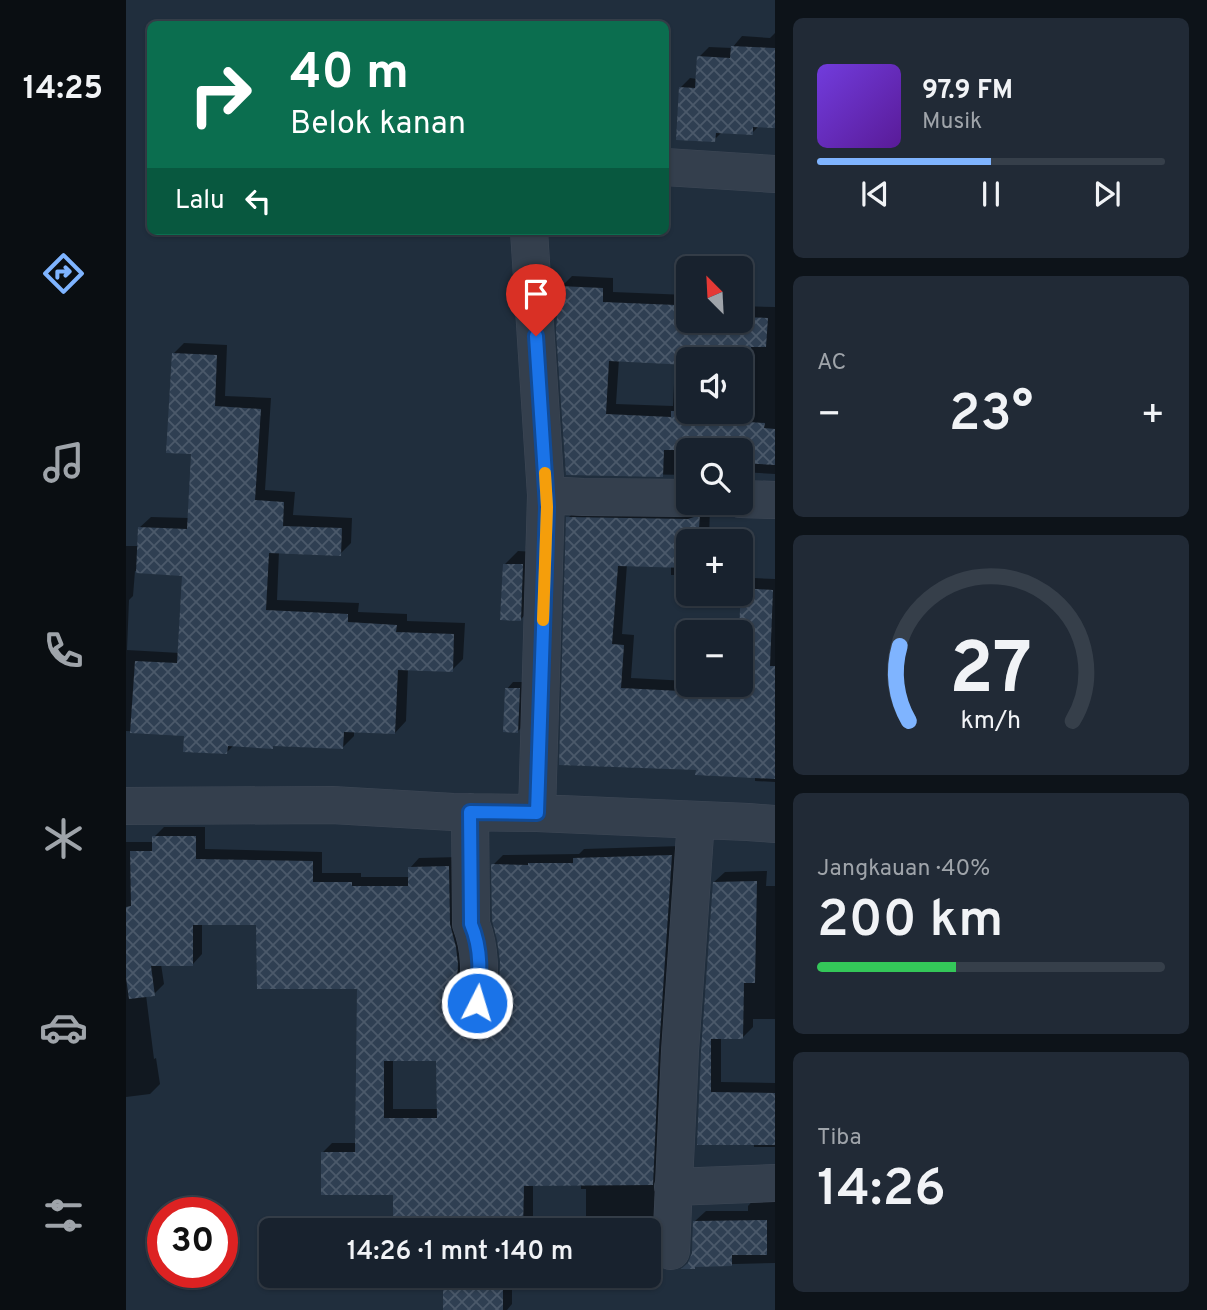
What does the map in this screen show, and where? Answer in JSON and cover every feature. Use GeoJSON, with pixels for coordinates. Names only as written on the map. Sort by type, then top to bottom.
{"type":"FeatureCollection","features":[{"type":"Feature","properties":{"kind":"street"},"geometry":{"type":"LineString","coordinates":[[669,167],[775,174]]}},
{"type":"Feature","properties":{"kind":"street"},"geometry":{"type":"LineString","coordinates":[[529,235],[546,495],[537,813]]}},
{"type":"Feature","properties":{"kind":"street"},"geometry":{"type":"LineString","coordinates":[[546,495],[676,498]]}},
{"type":"Feature","properties":{"kind":"street"},"geometry":{"type":"LineString","coordinates":[[753,499],[775,500]]}},
{"type":"Feature","properties":{"kind":"street"},"geometry":{"type":"LineString","coordinates":[[126,806],[332,805],[775,824]]}},
{"type":"Feature","properties":{"kind":"street"},"geometry":{"type":"LineString","coordinates":[[470,812],[471,924],[477,938],[480,974],[477,1003]]}},
{"type":"Feature","properties":{"kind":"street"},"geometry":{"type":"LineString","coordinates":[[671,1251],[686,946],[696,820]]}},
{"type":"Feature","properties":{"kind":"street"},"geometry":{"type":"LineString","coordinates":[[673,1187],[775,1183]]}},
{"type":"Feature","properties":{"kind":"building"},"geometry":{"type":"Polygon","coordinates":[[[731,46],[775,48],[775,128],[753,127],[753,135],[716,133],[715,142],[676,140],[679,87],[695,88],[697,56],[730,58],[731,46]]]}},
{"type":"Feature","properties":{"kind":"building"},"geometry":{"type":"Polygon","coordinates":[[[559,286],[603,288],[603,302],[676,305],[676,333],[753,333],[753,317],[768,318],[766,347],[676,347],[676,364],[609,361],[606,414],[671,417],[671,411],[676,411],[676,424],[765,423],[764,428],[775,429],[775,465],[753,464],[753,438],[676,438],[676,450],[664,450],[663,477],[566,475],[556,331],[559,286]]]}},
{"type":"Feature","properties":{"kind":"building"},"geometry":{"type":"Polygon","coordinates":[[[172,353],[217,355],[215,406],[261,409],[255,500],[284,502],[283,526],[342,528],[341,556],[269,553],[266,610],[348,614],[348,622],[397,625],[396,632],[454,634],[453,672],[398,670],[395,734],[344,732],[343,749],[228,746],[227,754],[183,752],[184,736],[130,733],[135,661],[177,663],[182,576],[136,573],[138,527],[187,529],[191,454],[166,453],[172,353]]]}},
{"type":"Feature","properties":{"kind":"building"},"geometry":{"type":"Polygon","coordinates":[[[700,515],[699,529],[676,529],[676,568],[618,566],[612,644],[624,645],[621,688],[676,691],[676,697],[753,697],[753,620],[740,620],[740,606],[753,606],[753,589],[773,590],[770,666],[775,666],[775,779],[695,775],[696,770],[559,765],[566,517],[688,519],[700,515]]]}},
{"type":"Feature","properties":{"kind":"building"},"geometry":{"type":"Polygon","coordinates":[[[503,564],[523,564],[521,621],[500,620],[503,564]]]}},
{"type":"Feature","properties":{"kind":"building"},"geometry":{"type":"Polygon","coordinates":[[[505,688],[520,688],[518,733],[503,732],[505,688]]]}},
{"type":"Feature","properties":{"kind":"building"},"geometry":{"type":"Polygon","coordinates":[[[152,836],[196,836],[196,859],[313,861],[313,882],[352,882],[352,886],[408,886],[408,867],[449,866],[450,924],[458,964],[456,1001],[458,1011],[465,1020],[476,1024],[494,1016],[498,1006],[500,961],[492,920],[491,864],[573,863],[573,858],[672,855],[653,1185],[524,1186],[523,1218],[393,1218],[393,1195],[321,1195],[321,1152],[355,1152],[357,989],[257,989],[256,925],[193,925],[193,966],[151,966],[155,996],[129,999],[126,978],[126,907],[131,906],[130,851],[152,851],[152,836]],[[384,1061],[384,1118],[437,1118],[436,1061],[384,1061]]]}},
{"type":"Feature","properties":{"kind":"building"},"geometry":{"type":"Polygon","coordinates":[[[757,881],[755,983],[744,983],[743,1039],[711,1039],[711,1092],[775,1093],[775,1145],[697,1145],[713,882],[757,881]]]}},
{"type":"Feature","properties":{"kind":"building"},"geometry":{"type":"Polygon","coordinates":[[[767,1220],[767,1255],[732,1255],[732,1266],[681,1269],[688,1263],[692,1253],[693,1221],[767,1220]]]}},
{"type":"Feature","properties":{"kind":"building"},"geometry":{"type":"Polygon","coordinates":[[[443,1288],[503,1288],[503,1310],[443,1310],[443,1288]]]}},
{"type":"Feature","properties":{"kind":"slow traffic"},"geometry":{"type":"LineString","coordinates":[[543,620],[547,507],[545,473]]}},
{"type":"Feature","properties":{"kind":"route"},"geometry":{"type":"LineString","coordinates":[[477,1003],[480,974],[477,938],[471,924],[470,812],[537,813],[547,507],[536,336]]}}]}
